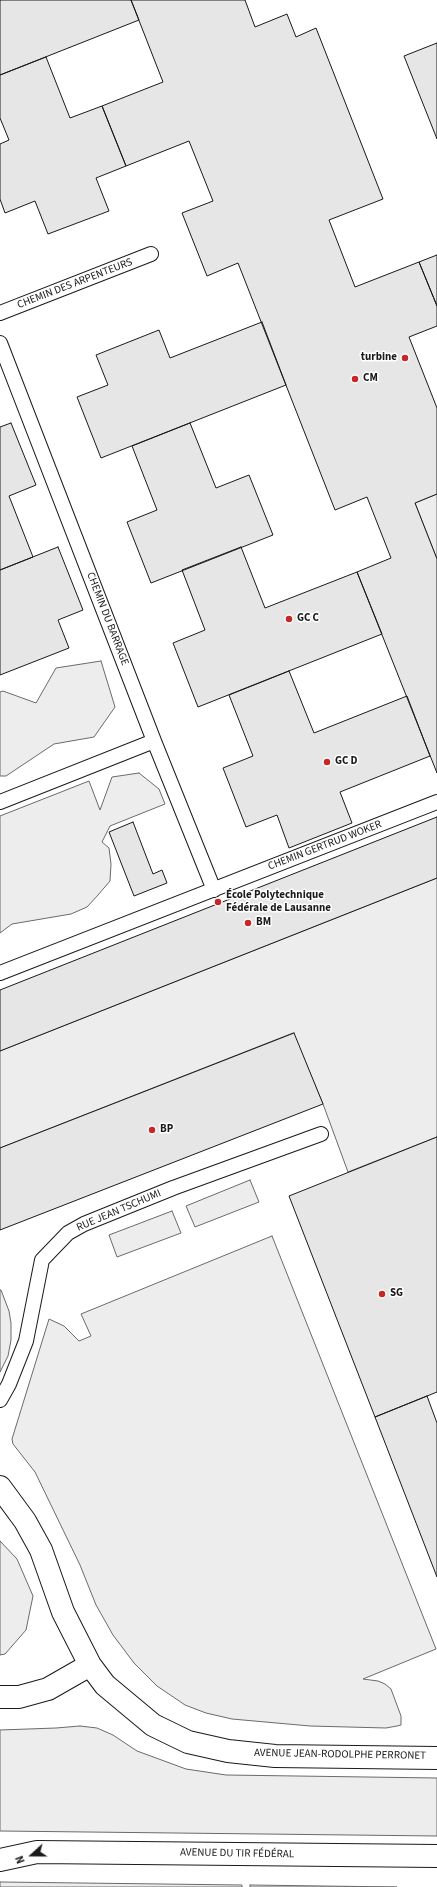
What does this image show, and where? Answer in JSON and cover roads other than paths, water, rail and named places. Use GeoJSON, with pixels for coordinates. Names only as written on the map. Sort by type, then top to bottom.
{"type":"FeatureCollection","features":[{"type":"Feature","properties":{"kind":"street","name":"AVENUE JEAN-RODOLPHE PERRONET"},"geometry":{"type":"LineString","coordinates":[[0,1487],[25,1521],[41,1550],[63,1612],[90,1665],[105,1685],[153,1725],[188,1742],[228,1751],[275,1756],[437,1758]]}},
{"type":"Feature","properties":{"kind":"street"},"geometry":{"type":"LineString","coordinates":[[0,1697],[20,1697],[48,1689],[90,1665]]}},
{"type":"Feature","properties":{"kind":"street","name":"AVENUE DU TIR FÉDÉRAL"},"geometry":{"type":"LineString","coordinates":[[0,1843],[37,1852]]}},
{"type":"Feature","properties":{"kind":"street","name":"AVENUE DU TIR FÉDÉRAL"},"geometry":{"type":"LineString","coordinates":[[0,1860],[37,1852],[437,1856]]}},
{"type":"Feature","properties":{"kind":"lane","name":"CHEMIN DES ARPENTEURS"},"geometry":{"type":"LineString","coordinates":[[0,313],[151,254]]}},
{"type":"Feature","properties":{"kind":"lane","name":"CHEMIN DU BARRAGE"},"geometry":{"type":"LineString","coordinates":[[0,343],[154,740]]}},
{"type":"Feature","properties":{"kind":"lane"},"geometry":{"type":"LineString","coordinates":[[0,802],[154,740],[214,890]]}},
{"type":"Feature","properties":{"kind":"lane","name":"CHEMIN GERTRUD WOKER"},"geometry":{"type":"LineString","coordinates":[[0,973],[437,802]]}},
{"type":"Feature","properties":{"kind":"lane","name":"RUE JEAN TSCHUMI"},"geometry":{"type":"LineString","coordinates":[[0,1400],[9,1384],[26,1341],[42,1260],[68,1233],[84,1224],[173,1188],[321,1134]]}},
{"type":"Feature","properties":{"kind":"place","name":"turbine"},"geometry":{"type":"Point","coordinates":[405,358]}},
{"type":"Feature","properties":{"kind":"place","name":"CM"},"geometry":{"type":"Point","coordinates":[355,379]}},
{"type":"Feature","properties":{"kind":"place","name":"GC C"},"geometry":{"type":"Point","coordinates":[289,619]}},
{"type":"Feature","properties":{"kind":"place","name":"GC D"},"geometry":{"type":"Point","coordinates":[327,762]}},
{"type":"Feature","properties":{"kind":"place","name":"École Polytechnique Fédérale de Lausanne"},"geometry":{"type":"Point","coordinates":[218,902]}},
{"type":"Feature","properties":{"kind":"place","name":"BM"},"geometry":{"type":"Point","coordinates":[248,923]}},
{"type":"Feature","properties":{"kind":"place","name":"BP"},"geometry":{"type":"Point","coordinates":[152,1130]}},
{"type":"Feature","properties":{"kind":"place","name":"SG"},"geometry":{"type":"Point","coordinates":[382,1294]}}]}
